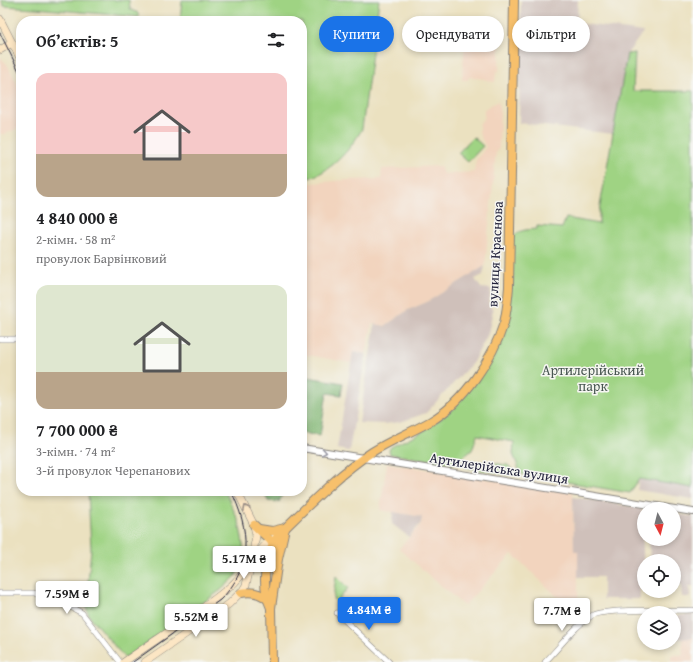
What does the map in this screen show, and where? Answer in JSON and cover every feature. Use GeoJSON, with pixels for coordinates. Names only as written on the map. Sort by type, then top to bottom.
{"type":"FeatureCollection","features":[{"type":"Feature","properties":{"kind":"main road","name":"вулиця Краснова"},"geometry":{"type":"LineString","coordinates":[[267,599],[266,562],[271,542],[348,469],[373,451],[432,421],[448,409],[468,387],[488,360],[504,323],[510,279],[514,0]]}},
{"type":"Feature","properties":{"kind":"main road"},"geometry":{"type":"LineString","coordinates":[[0,19],[16,51]]}},
{"type":"Feature","properties":{"kind":"main road"},"geometry":{"type":"LineString","coordinates":[[0,50],[12,43]]}},
{"type":"Feature","properties":{"kind":"main road"},"geometry":{"type":"LineString","coordinates":[[240,496],[255,526],[271,542],[278,559]]}},
{"type":"Feature","properties":{"kind":"main road"},"geometry":{"type":"LineString","coordinates":[[255,526],[272,531],[286,528],[278,559],[271,608],[272,662]]}},
{"type":"Feature","properties":{"kind":"main road"},"geometry":{"type":"LineString","coordinates":[[145,662],[229,604],[241,593],[246,585],[251,562],[255,540],[255,526]]}},
{"type":"Feature","properties":{"kind":"main road"},"geometry":{"type":"LineString","coordinates":[[124,662],[212,601],[231,586],[238,580],[251,562],[271,542]]}},
{"type":"Feature","properties":{"kind":"main road"},"geometry":{"type":"LineString","coordinates":[[231,586],[239,588],[241,593]]}},
{"type":"Feature","properties":{"kind":"main road"},"geometry":{"type":"LineString","coordinates":[[241,593],[250,591],[257,592],[267,599],[271,608]]}},
{"type":"Feature","properties":{"kind":"street"},"geometry":{"type":"LineString","coordinates":[[0,339],[16,339]]}},
{"type":"Feature","properties":{"kind":"street","name":"Артилерійська вулиця"},"geometry":{"type":"LineString","coordinates":[[307,449],[363,459],[518,482],[693,512]]}},
{"type":"Feature","properties":{"kind":"street"},"geometry":{"type":"LineString","coordinates":[[0,593],[34,593],[65,604],[82,614],[120,662]]}},
{"type":"Feature","properties":{"kind":"street"},"geometry":{"type":"LineString","coordinates":[[545,662],[580,625],[591,616],[600,612],[693,610]]}},
{"type":"Feature","properties":{"kind":"street"},"geometry":{"type":"LineString","coordinates":[[336,613],[390,662]]}},
{"type":"Feature","properties":{"kind":"shaded area"},"geometry":{"type":"Polygon","coordinates":[[[521,0],[578,0],[577,16],[521,16],[521,0]]]}},
{"type":"Feature","properties":{"kind":"shaded area"},"geometry":{"type":"Polygon","coordinates":[[[590,25],[643,32],[627,54],[613,134],[519,123],[520,52],[590,52],[590,25]]]}},
{"type":"Feature","properties":{"kind":"shaded area"},"geometry":{"type":"Polygon","coordinates":[[[464,52],[500,52],[499,72],[496,70],[495,82],[469,77],[468,80],[462,80],[464,52]]]}},
{"type":"Feature","properties":{"kind":"shaded area"},"geometry":{"type":"Polygon","coordinates":[[[0,57],[7,64],[16,82],[16,129],[5,134],[0,134],[0,57]]]}},
{"type":"Feature","properties":{"kind":"shaded area"},"geometry":{"type":"Polygon","coordinates":[[[498,101],[500,114],[499,148],[496,152],[485,266],[427,302],[408,310],[385,326],[372,324],[366,354],[353,352],[351,363],[307,355],[307,184],[381,179],[382,169],[440,166],[443,174],[474,172],[476,160],[486,147],[479,131],[479,124],[484,118],[484,109],[498,101]]]}},
{"type":"Feature","properties":{"kind":"shaded area"},"geometry":{"type":"Polygon","coordinates":[[[485,266],[483,275],[475,279],[481,288],[491,289],[489,306],[493,310],[488,334],[473,362],[426,413],[400,422],[385,424],[359,423],[375,324],[385,326],[408,310],[427,302],[485,266]]]}},
{"type":"Feature","properties":{"kind":"shaded area"},"geometry":{"type":"Polygon","coordinates":[[[353,352],[366,354],[349,451],[337,449],[353,352]]]}},
{"type":"Feature","properties":{"kind":"shaded area"},"geometry":{"type":"Polygon","coordinates":[[[387,463],[573,492],[574,551],[578,551],[578,600],[561,600],[512,554],[464,606],[399,549],[421,524],[422,517],[380,510],[387,463]]]}},
{"type":"Feature","properties":{"kind":"shaded area"},"geometry":{"type":"Polygon","coordinates":[[[639,479],[693,488],[693,499],[637,490],[639,479]]]}},
{"type":"Feature","properties":{"kind":"shaded area"},"geometry":{"type":"Polygon","coordinates":[[[573,497],[637,507],[637,546],[643,546],[643,554],[637,554],[637,598],[640,599],[603,599],[603,577],[578,577],[578,551],[574,551],[573,497]]]}},
{"type":"Feature","properties":{"kind":"shaded area"},"geometry":{"type":"Polygon","coordinates":[[[393,512],[422,517],[421,523],[409,537],[392,524],[393,512]]]}},
{"type":"Feature","properties":{"kind":"shaded area"},"geometry":{"type":"Polygon","coordinates":[[[681,515],[693,516],[693,587],[689,587],[690,597],[682,597],[681,554],[650,554],[649,546],[681,546],[681,515]]]}},
{"type":"Feature","properties":{"kind":"shaded area"},"geometry":{"type":"Polygon","coordinates":[[[681,615],[693,615],[693,638],[681,639],[681,615]]]}},
{"type":"Feature","properties":{"kind":"shaded area"},"geometry":{"type":"Polygon","coordinates":[[[682,638],[693,638],[693,662],[671,662],[671,655],[683,655],[682,638]]]}},
{"type":"Feature","properties":{"kind":"green space"},"geometry":{"type":"Polygon","coordinates":[[[1,0],[129,0],[130,9],[138,13],[139,16],[127,16],[4,6],[1,0]]]}},
{"type":"Feature","properties":{"kind":"green space"},"geometry":{"type":"Polygon","coordinates":[[[182,0],[379,0],[377,16],[319,16],[319,52],[372,52],[362,129],[351,146],[337,161],[321,173],[307,178],[307,16],[180,16],[182,0]]]}},
{"type":"Feature","properties":{"kind":"green space","name":"Артилерійський парк"},"geometry":{"type":"Polygon","coordinates":[[[635,53],[633,91],[693,91],[693,488],[639,479],[630,493],[521,474],[513,454],[514,442],[477,435],[472,450],[455,464],[390,454],[389,450],[391,447],[425,430],[453,409],[501,338],[512,239],[514,236],[523,231],[537,229],[537,226],[562,228],[566,218],[599,224],[599,212],[627,54],[635,53]]]}},
{"type":"Feature","properties":{"kind":"green space"},"geometry":{"type":"Polygon","coordinates":[[[473,137],[483,146],[468,162],[458,153],[473,137]]]}},
{"type":"Feature","properties":{"kind":"green space"},"geometry":{"type":"Polygon","coordinates":[[[307,377],[343,383],[341,395],[327,393],[320,436],[307,434],[307,377]]]}},
{"type":"Feature","properties":{"kind":"green space"},"geometry":{"type":"Polygon","coordinates":[[[473,461],[508,465],[511,468],[511,473],[508,475],[464,467],[473,461]]]}},
{"type":"Feature","properties":{"kind":"green space"},"geometry":{"type":"Polygon","coordinates":[[[88,496],[227,496],[239,522],[244,552],[241,564],[235,577],[221,590],[133,653],[124,657],[89,616],[86,606],[91,549],[88,496]]]}},
{"type":"Feature","properties":{"kind":"green space"},"geometry":{"type":"Polygon","coordinates":[[[266,496],[282,496],[279,502],[268,501],[266,496]]]}},
{"type":"Feature","properties":{"kind":"green space"},"geometry":{"type":"Polygon","coordinates":[[[336,576],[348,588],[337,601],[333,599],[336,576]]]}},
{"type":"Feature","properties":{"kind":"tram line"},"geometry":{"type":"LineString","coordinates":[[0,33],[16,65]]}},
{"type":"Feature","properties":{"kind":"tram line"},"geometry":{"type":"LineString","coordinates":[[133,662],[220,600],[231,588],[243,562],[245,548],[245,534],[242,519],[233,496]]}}]}
